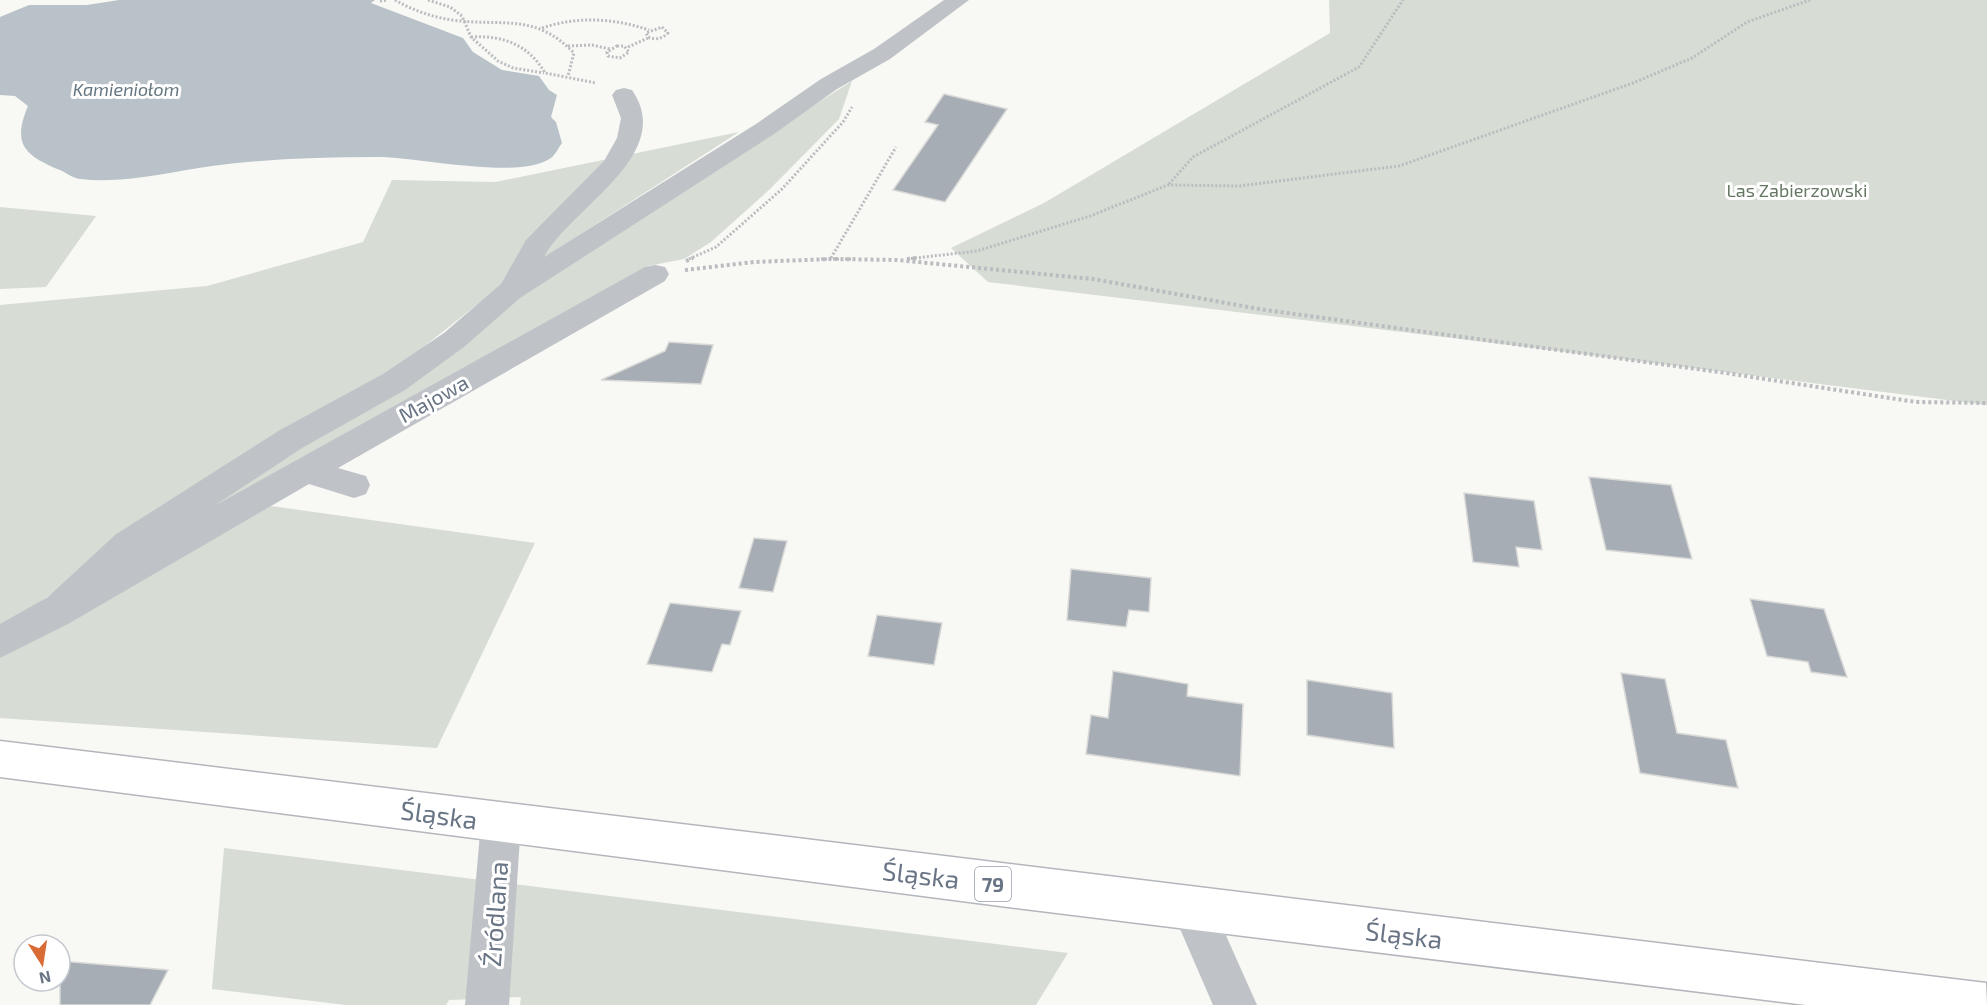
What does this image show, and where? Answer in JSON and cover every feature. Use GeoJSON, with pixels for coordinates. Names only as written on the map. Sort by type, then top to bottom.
{"type":"FeatureCollection","features":[{"type":"Feature","properties":{"kind":"main road","name":"Śląska"},"geometry":{"type":"LineString","coordinates":[[0,759],[1986,1005]]}},
{"type":"Feature","properties":{"kind":"street"},"geometry":{"type":"LineString","coordinates":[[55,613],[127,545],[291,440],[394,382],[454,340],[510,291],[765,129],[829,84],[882,54],[958,0]]}},
{"type":"Feature","properties":{"kind":"street"},"geometry":{"type":"LineString","coordinates":[[510,291],[536,246],[614,165],[629,138],[633,118],[624,95]]}},
{"type":"Feature","properties":{"kind":"street","name":"Majowa"},"geometry":{"type":"LineString","coordinates":[[0,642],[655,274]]}},
{"type":"Feature","properties":{"kind":"street"},"geometry":{"type":"LineString","coordinates":[[312,467],[322,476],[354,485]]}},
{"type":"Feature","properties":{"kind":"street","name":"Źródlana"},"geometry":{"type":"LineString","coordinates":[[487,1005],[501,822]]}},
{"type":"Feature","properties":{"kind":"street"},"geometry":{"type":"LineString","coordinates":[[1192,908],[1235,1005]]}},
{"type":"Feature","properties":{"kind":"path"},"geometry":{"type":"LineString","coordinates":[[380,1],[388,0]]}},
{"type":"Feature","properties":{"kind":"path"},"geometry":{"type":"LineString","coordinates":[[395,0],[407,8],[452,20],[510,21],[554,34],[574,53],[568,76]]}},
{"type":"Feature","properties":{"kind":"path"},"geometry":{"type":"LineString","coordinates":[[428,0],[450,7],[462,16],[471,37],[498,61],[513,68],[568,76],[607,87],[624,95]]}},
{"type":"Feature","properties":{"kind":"path"},"geometry":{"type":"LineString","coordinates":[[1168,185],[1193,157],[1359,67],[1403,0]]}},
{"type":"Feature","properties":{"kind":"path"},"geometry":{"type":"LineString","coordinates":[[897,260],[977,251],[1090,216],[1168,185],[1240,186],[1399,166],[1633,83],[1692,58],[1747,22],[1810,0]]}},
{"type":"Feature","properties":{"kind":"path"},"geometry":{"type":"LineString","coordinates":[[540,29],[569,22],[602,20],[637,25],[650,30]]}},
{"type":"Feature","properties":{"kind":"path"},"geometry":{"type":"LineString","coordinates":[[568,46],[627,48],[649,38],[659,39],[668,33],[662,27],[650,30],[646,33],[649,38]]}},
{"type":"Feature","properties":{"kind":"path"},"geometry":{"type":"LineString","coordinates":[[471,37],[512,41],[526,48],[536,57],[545,73]]}},
{"type":"Feature","properties":{"kind":"path"},"geometry":{"type":"LineString","coordinates":[[610,49],[607,52],[608,56],[620,58],[629,52],[627,48]]}},
{"type":"Feature","properties":{"kind":"path"},"geometry":{"type":"LineString","coordinates":[[655,274],[716,248],[782,189],[843,122],[882,54]]}},
{"type":"Feature","properties":{"kind":"path"},"geometry":{"type":"LineString","coordinates":[[831,259],[896,147]]}},
{"type":"Feature","properties":{"kind":"path"},"geometry":{"type":"LineString","coordinates":[[655,274],[754,262],[831,259],[897,260],[1094,279],[1265,310],[1719,372],[1916,402],[1987,403]]}},
{"type":"Feature","properties":{"kind":"green space","name":"Las Zabierzowski"},"geometry":{"type":"Polygon","coordinates":[[[1329,0],[1987,0],[1987,405],[988,282],[951,248],[1044,203],[1330,33],[1329,0]]]}},
{"type":"Feature","properties":{"kind":"green space"},"geometry":{"type":"Polygon","coordinates":[[[852,81],[839,119],[770,189],[711,242],[684,259],[648,266],[128,557],[526,289],[852,81]]]}},
{"type":"Feature","properties":{"kind":"green space"},"geometry":{"type":"Polygon","coordinates":[[[739,132],[503,284],[388,375],[0,628],[0,305],[207,286],[363,242],[392,180],[496,182],[739,132]]]}},
{"type":"Feature","properties":{"kind":"green space"},"geometry":{"type":"Polygon","coordinates":[[[0,207],[96,216],[46,287],[0,289],[0,207]]]}},
{"type":"Feature","properties":{"kind":"green space"},"geometry":{"type":"Polygon","coordinates":[[[271,506],[535,543],[437,748],[0,718],[0,658],[271,506]]]}},
{"type":"Feature","properties":{"kind":"green space"},"geometry":{"type":"Polygon","coordinates":[[[224,848],[1068,953],[1036,1005],[520,1005],[521,997],[449,1000],[446,1005],[346,1005],[212,989],[224,848]]]}},
{"type":"Feature","properties":{"kind":"water","name":"Kamieniołom"},"geometry":{"type":"Polygon","coordinates":[[[119,0],[375,0],[371,3],[463,38],[473,52],[502,70],[539,76],[549,90],[557,95],[551,117],[556,122],[562,143],[551,158],[536,165],[515,167],[492,168],[393,158],[334,157],[212,166],[130,179],[76,178],[48,165],[24,147],[21,130],[28,106],[15,96],[0,95],[0,17],[29,5],[87,5],[119,0]]]}},
{"type":"Feature","properties":{"kind":"building"},"geometry":{"type":"Polygon","coordinates":[[[944,94],[1007,109],[945,202],[893,190],[938,125],[925,122],[944,94]]]}},
{"type":"Feature","properties":{"kind":"building"},"geometry":{"type":"Polygon","coordinates":[[[669,342],[713,345],[701,384],[601,380],[665,351],[669,342]]]}},
{"type":"Feature","properties":{"kind":"building"},"geometry":{"type":"Polygon","coordinates":[[[1589,477],[1671,485],[1692,559],[1606,550],[1589,477]]]}},
{"type":"Feature","properties":{"kind":"building"},"geometry":{"type":"Polygon","coordinates":[[[1464,493],[1534,501],[1542,550],[1516,547],[1519,567],[1473,562],[1464,493]]]}},
{"type":"Feature","properties":{"kind":"building"},"geometry":{"type":"Polygon","coordinates":[[[754,538],[787,541],[773,592],[739,588],[754,538]]]}},
{"type":"Feature","properties":{"kind":"building"},"geometry":{"type":"Polygon","coordinates":[[[1071,569],[1151,578],[1149,612],[1129,610],[1126,627],[1067,620],[1071,569]]]}},
{"type":"Feature","properties":{"kind":"building"},"geometry":{"type":"Polygon","coordinates":[[[1750,599],[1824,609],[1847,677],[1811,672],[1808,662],[1767,656],[1750,599]]]}},
{"type":"Feature","properties":{"kind":"building"},"geometry":{"type":"Polygon","coordinates":[[[670,603],[741,611],[730,645],[722,644],[712,672],[647,664],[670,603]]]}},
{"type":"Feature","properties":{"kind":"building"},"geometry":{"type":"Polygon","coordinates":[[[877,615],[942,623],[934,665],[868,656],[877,615]]]}},
{"type":"Feature","properties":{"kind":"building"},"geometry":{"type":"Polygon","coordinates":[[[1113,671],[1188,684],[1187,696],[1243,704],[1240,776],[1086,754],[1091,715],[1108,718],[1113,671]]]}},
{"type":"Feature","properties":{"kind":"building"},"geometry":{"type":"Polygon","coordinates":[[[1621,673],[1665,679],[1677,733],[1726,740],[1738,788],[1640,773],[1621,673]]]}},
{"type":"Feature","properties":{"kind":"building"},"geometry":{"type":"Polygon","coordinates":[[[1307,680],[1392,693],[1394,748],[1307,735],[1307,680]]]}},
{"type":"Feature","properties":{"kind":"building"},"geometry":{"type":"Polygon","coordinates":[[[72,962],[168,970],[150,1005],[60,1005],[60,993],[72,993],[72,962]]]}}]}
